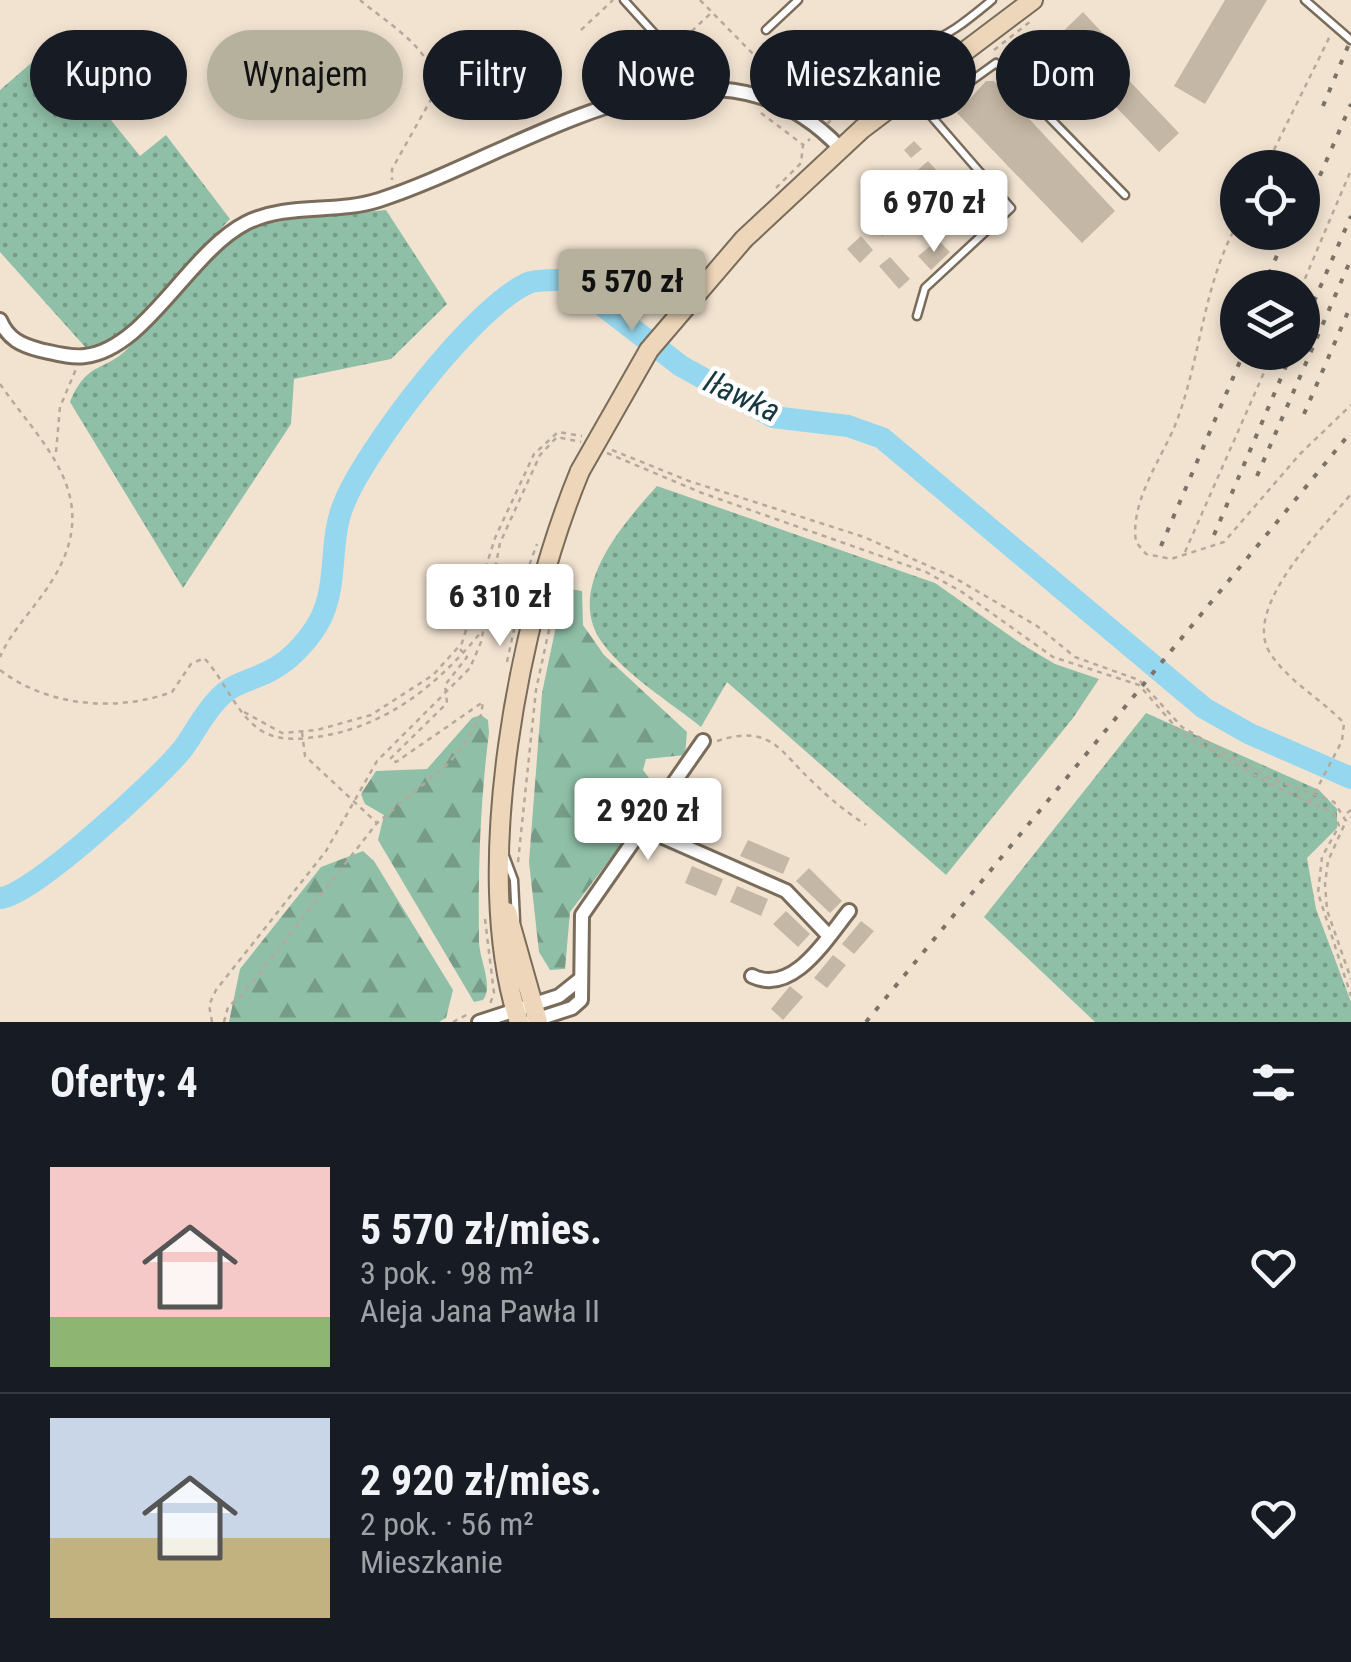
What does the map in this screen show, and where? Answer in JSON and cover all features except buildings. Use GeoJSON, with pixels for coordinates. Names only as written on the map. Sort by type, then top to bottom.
{"type":"FeatureCollection","features":[{"type":"Feature","properties":{"kind":"main road"},"geometry":{"type":"LineString","coordinates":[[976,48],[1035,7]]}},
{"type":"Feature","properties":{"kind":"main road"},"geometry":{"type":"LineString","coordinates":[[528,1016],[500,940],[501,846],[516,704],[546,559],[580,472],[649,350],[744,238],[840,148],[876,120]]}},
{"type":"Feature","properties":{"kind":"main road"},"geometry":{"type":"LineString","coordinates":[[500,888],[528,1016]]}},
{"type":"Feature","properties":{"kind":"street"},"geometry":{"type":"LineString","coordinates":[[0,320],[14,340],[28,346],[86,356],[131,335],[182,275],[235,229],[267,215],[358,205],[582,119]]}},
{"type":"Feature","properties":{"kind":"street"},"geometry":{"type":"LineString","coordinates":[[808,120],[840,148]]}},
{"type":"Feature","properties":{"kind":"street"},"geometry":{"type":"LineString","coordinates":[[478,1022],[528,1016],[577,1004],[582,993],[582,915],[704,741]]}},
{"type":"Feature","properties":{"kind":"street"},"geometry":{"type":"LineString","coordinates":[[645,829],[786,890],[829,936]]}},
{"type":"Feature","properties":{"kind":"street"},"geometry":{"type":"LineString","coordinates":[[752,976],[761,980],[799,972],[850,911]]}},
{"type":"Feature","properties":{"kind":"lane"},"geometry":{"type":"LineString","coordinates":[[624,0],[652,30]]}},
{"type":"Feature","properties":{"kind":"lane"},"geometry":{"type":"LineString","coordinates":[[766,30],[798,0]]}},
{"type":"Feature","properties":{"kind":"lane"},"geometry":{"type":"LineString","coordinates":[[951,30],[992,0]]}},
{"type":"Feature","properties":{"kind":"lane"},"geometry":{"type":"LineString","coordinates":[[1305,0],[1351,40]]}},
{"type":"Feature","properties":{"kind":"lane"},"geometry":{"type":"LineString","coordinates":[[976,78],[996,64],[1125,195]]}},
{"type":"Feature","properties":{"kind":"lane"},"geometry":{"type":"LineString","coordinates":[[917,316],[925,288],[1010,208],[935,120]]}},
{"type":"Feature","properties":{"kind":"lane"},"geometry":{"type":"LineString","coordinates":[[501,846],[514,880],[517,913],[513,937]]}},
{"type":"Feature","properties":{"kind":"path"},"geometry":{"type":"LineString","coordinates":[[360,0],[424,56],[436,80],[434,94],[392,169],[397,192]]}},
{"type":"Feature","properties":{"kind":"path"},"geometry":{"type":"LineString","coordinates":[[581,30],[613,0]]}},
{"type":"Feature","properties":{"kind":"path"},"geometry":{"type":"LineString","coordinates":[[700,0],[750,51]]}},
{"type":"Feature","properties":{"kind":"path"},"geometry":{"type":"LineString","coordinates":[[986,54],[1035,7]]}},
{"type":"Feature","properties":{"kind":"path"},"geometry":{"type":"LineString","coordinates":[[694,30],[712,12]]}},
{"type":"Feature","properties":{"kind":"path"},"geometry":{"type":"LineString","coordinates":[[1273,150],[1314,61],[1335,29]]}},
{"type":"Feature","properties":{"kind":"path"},"geometry":{"type":"LineString","coordinates":[[769,120],[803,145]]}},
{"type":"Feature","properties":{"kind":"path"},"geometry":{"type":"LineString","coordinates":[[1309,270],[1351,170]]}},
{"type":"Feature","properties":{"kind":"path"},"geometry":{"type":"LineString","coordinates":[[1226,250],[1175,425],[1136,522],[1136,542],[1146,554],[1171,559],[1224,542],[1300,454],[1351,404]]}},
{"type":"Feature","properties":{"kind":"path"},"geometry":{"type":"LineString","coordinates":[[0,657],[54,577],[64,553],[70,510],[56,456],[60,407],[73,373],[86,356]]}},
{"type":"Feature","properties":{"kind":"path"},"geometry":{"type":"LineString","coordinates":[[1184,555],[1265,370]]}},
{"type":"Feature","properties":{"kind":"path"},"geometry":{"type":"LineString","coordinates":[[0,384],[56,456]]}},
{"type":"Feature","properties":{"kind":"path"},"geometry":{"type":"LineString","coordinates":[[244,712],[272,730],[302,732],[337,726],[388,707],[433,675],[459,648],[495,538],[534,454],[552,434],[566,431],[689,480],[864,537],[952,577],[1038,626],[1075,657],[1139,680],[1158,697],[1174,722],[1207,742],[1268,776],[1334,802],[1348,816]]}},
{"type":"Feature","properties":{"kind":"path"},"geometry":{"type":"LineString","coordinates":[[212,1022],[211,998],[317,863],[377,762],[470,668],[483,630],[500,543],[540,455],[557,437],[591,446]]}},
{"type":"Feature","properties":{"kind":"path"},"geometry":{"type":"LineString","coordinates":[[605,452],[702,493],[943,581],[1053,657],[1139,685],[1175,729],[1334,812],[1340,821],[1322,857],[1318,893],[1351,996]]}},
{"type":"Feature","properties":{"kind":"path"},"geometry":{"type":"LineString","coordinates":[[1310,802],[1342,741],[1344,722],[1294,681],[1267,649],[1264,624],[1273,592],[1351,494]]}},
{"type":"Feature","properties":{"kind":"path"},"geometry":{"type":"LineString","coordinates":[[519,866],[536,690],[564,564]]}},
{"type":"Feature","properties":{"kind":"path"},"geometry":{"type":"LineString","coordinates":[[0,670],[59,698],[102,704],[172,692],[198,658],[213,669],[250,723],[270,735],[303,738],[344,731],[390,713],[430,687],[483,630]]}},
{"type":"Feature","properties":{"kind":"path"},"geometry":{"type":"LineString","coordinates":[[224,1022],[228,1007],[244,993],[377,823],[448,764],[482,714],[481,701],[449,729],[391,761],[392,752],[448,703],[445,685],[467,659],[459,648]]}},
{"type":"Feature","properties":{"kind":"path"},"geometry":{"type":"LineString","coordinates":[[302,732],[305,756],[377,823]]}},
{"type":"Feature","properties":{"kind":"path"},"geometry":{"type":"LineString","coordinates":[[694,755],[720,740],[746,734],[768,738],[814,784],[866,825]]}},
{"type":"Feature","properties":{"kind":"path"},"geometry":{"type":"LineString","coordinates":[[1351,810],[1331,852],[1324,884],[1327,910],[1351,979]]}},
{"type":"Feature","properties":{"kind":"green space"},"geometry":{"type":"Polygon","coordinates":[[[30,64],[30,120],[111,120],[140,156],[166,135],[230,219],[117,338],[87,349],[0,252],[0,90],[30,64]]]}},
{"type":"Feature","properties":{"kind":"green space"},"geometry":{"type":"Polygon","coordinates":[[[386,210],[447,304],[391,359],[294,379],[291,424],[183,588],[70,402],[77,388],[90,373],[129,347],[211,257],[250,230],[314,216],[386,210]]]}},
{"type":"Feature","properties":{"kind":"green space"},"geometry":{"type":"Polygon","coordinates":[[[657,486],[935,583],[1055,664],[1099,679],[1073,718],[946,875],[727,682],[701,727],[635,676],[601,641],[592,621],[594,578],[615,537],[657,486]]]}},
{"type":"Feature","properties":{"kind":"green space"},"geometry":{"type":"Polygon","coordinates":[[[564,588],[582,591],[583,625],[604,655],[687,732],[685,755],[646,759],[643,770],[662,795],[641,810],[611,788],[604,795],[633,829],[570,912],[565,969],[550,970],[539,952],[529,862],[542,693],[564,588]]]}},
{"type":"Feature","properties":{"kind":"green space"},"geometry":{"type":"Polygon","coordinates":[[[1146,713],[1319,790],[1337,809],[1337,828],[1307,858],[1316,909],[1351,1002],[1351,1022],[1095,1022],[984,917],[1146,713]]]}},
{"type":"Feature","properties":{"kind":"green space"},"geometry":{"type":"Polygon","coordinates":[[[481,715],[488,720],[489,733],[479,888],[479,941],[487,987],[483,1000],[474,1002],[378,840],[384,815],[365,804],[361,794],[376,771],[427,769],[472,718],[481,715]]]}},
{"type":"Feature","properties":{"kind":"green space"},"geometry":{"type":"Polygon","coordinates":[[[363,851],[374,861],[453,990],[446,1018],[439,1022],[229,1022],[240,969],[321,867],[363,851]]]}},
{"type":"Feature","properties":{"kind":"waterway","name":"Iławka"},"geometry":{"type":"LineString","coordinates":[[0,898],[38,879],[122,810],[181,751],[227,691],[275,668],[301,646],[326,605],[339,519],[354,482],[373,451],[425,381],[482,317],[509,295],[540,280],[569,280],[681,366],[773,417],[848,426],[882,438],[1204,708],[1250,734],[1351,778]]}},
{"type":"Feature","properties":{"kind":"railway"},"geometry":{"type":"LineString","coordinates":[[1323,106],[1351,39]]}},
{"type":"Feature","properties":{"kind":"railway"},"geometry":{"type":"LineString","coordinates":[[1320,175],[1351,104]]}},
{"type":"Feature","properties":{"kind":"railway"},"geometry":{"type":"LineString","coordinates":[[1320,287],[1351,216]]}},
{"type":"Feature","properties":{"kind":"railway"},"geometry":{"type":"LineString","coordinates":[[1271,270],[1279,250]]}},
{"type":"Feature","properties":{"kind":"railway"},"geometry":{"type":"LineString","coordinates":[[1257,476],[1351,259]]}},
{"type":"Feature","properties":{"kind":"railway"},"geometry":{"type":"LineString","coordinates":[[1304,414],[1351,305]]}},
{"type":"Feature","properties":{"kind":"railway"},"geometry":{"type":"LineString","coordinates":[[1161,546],[1236,370]]}},
{"type":"Feature","properties":{"kind":"railway"},"geometry":{"type":"LineString","coordinates":[[1214,535],[1284,370]]}},
{"type":"Feature","properties":{"kind":"railway"},"geometry":{"type":"LineString","coordinates":[[866,1022],[1351,432]]}}]}
